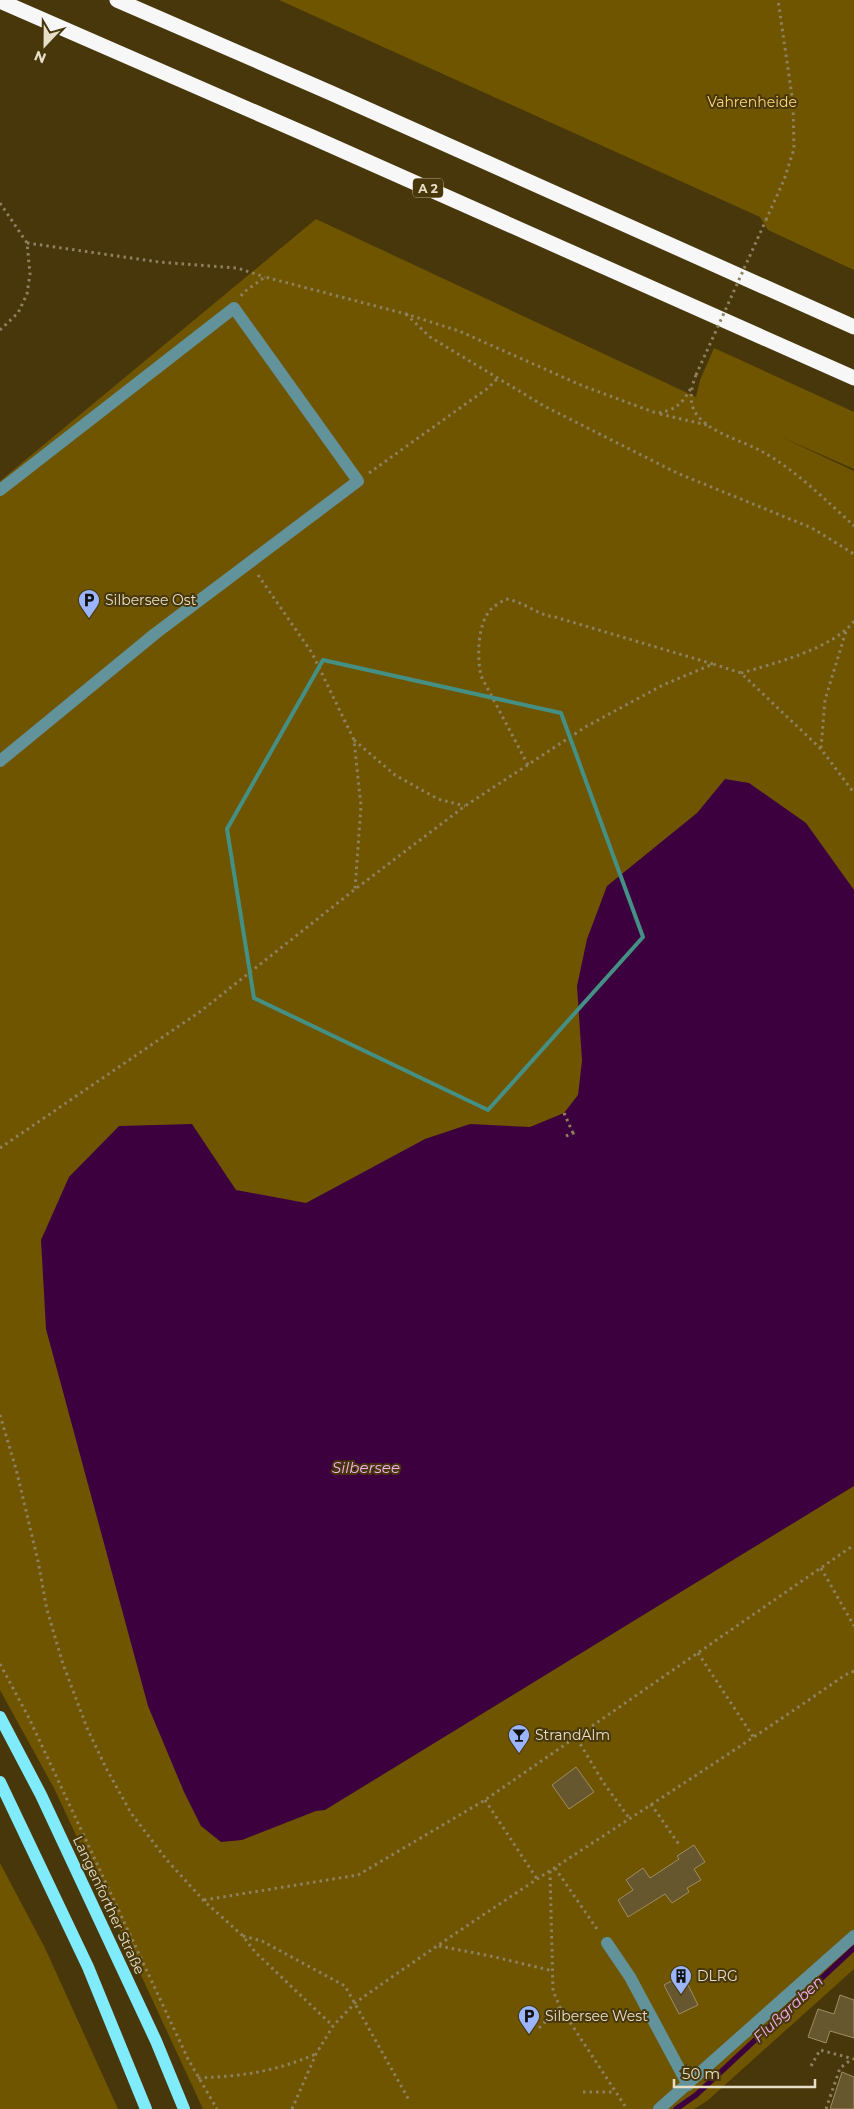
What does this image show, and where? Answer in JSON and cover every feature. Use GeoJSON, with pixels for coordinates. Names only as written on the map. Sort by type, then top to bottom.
{"type":"FeatureCollection","features":[{"type":"Feature","properties":{"kind":"highway"},"geometry":{"type":"LineString","coordinates":[[117,0],[349,101],[854,327]]}},
{"type":"Feature","properties":{"kind":"highway","name":"A 2"},"geometry":{"type":"LineString","coordinates":[[0,1],[330,145],[854,378]]}},
{"type":"Feature","properties":{"kind":"main road","name":"Langenforther Straße"},"geometry":{"type":"LineString","coordinates":[[0,1717],[41,1794],[148,2023],[184,2109]]}},
{"type":"Feature","properties":{"kind":"main road"},"geometry":{"type":"LineString","coordinates":[[0,1782],[88,1967],[146,2109]]}},
{"type":"Feature","properties":{"kind":"lane"},"geometry":{"type":"LineString","coordinates":[[0,490],[234,308],[358,481],[156,633],[0,760]]}},
{"type":"Feature","properties":{"kind":"lane"},"geometry":{"type":"LineString","coordinates":[[658,2109],[688,2085],[854,1936]]}},
{"type":"Feature","properties":{"kind":"lane"},"geometry":{"type":"LineString","coordinates":[[607,1943],[630,1977],[688,2085]]}},
{"type":"Feature","properties":{"kind":"path"},"geometry":{"type":"LineString","coordinates":[[778,0],[793,103],[794,149],[784,180],[696,375],[692,388],[691,403],[696,415],[708,425],[726,436],[762,451],[812,487],[854,526]]}},
{"type":"Feature","properties":{"kind":"path"},"geometry":{"type":"LineString","coordinates":[[0,203],[27,243],[30,274],[27,294],[18,312],[0,330]]}},
{"type":"Feature","properties":{"kind":"path"},"geometry":{"type":"LineString","coordinates":[[27,243],[159,262],[237,268],[406,314],[459,331],[583,386],[656,413],[708,425]]}},
{"type":"Feature","properties":{"kind":"path"},"geometry":{"type":"LineString","coordinates":[[234,308],[244,292],[265,277]]}},
{"type":"Feature","properties":{"kind":"path"},"geometry":{"type":"LineString","coordinates":[[406,314],[430,337],[544,406],[618,445],[677,473],[812,528],[854,554]]}},
{"type":"Feature","properties":{"kind":"path"},"geometry":{"type":"LineString","coordinates":[[358,481],[488,388],[498,378]]}},
{"type":"Feature","properties":{"kind":"path"},"geometry":{"type":"LineString","coordinates":[[656,413],[667,412],[676,408],[684,401],[692,388]]}},
{"type":"Feature","properties":{"kind":"path"},"geometry":{"type":"LineString","coordinates":[[249,564],[312,653],[354,740],[361,806],[354,890]]}},
{"type":"Feature","properties":{"kind":"path"},"geometry":{"type":"LineString","coordinates":[[528,765],[481,676],[479,666],[484,621],[492,609],[506,599],[518,601],[546,616],[555,617],[740,673],[821,749],[854,794]]}},
{"type":"Feature","properties":{"kind":"path"},"geometry":{"type":"LineString","coordinates":[[821,749],[825,700],[846,631],[854,621]]}},
{"type":"Feature","properties":{"kind":"path"},"geometry":{"type":"LineString","coordinates":[[740,673],[789,659],[846,631]]}},
{"type":"Feature","properties":{"kind":"path"},"geometry":{"type":"LineString","coordinates":[[0,1148],[201,1011],[354,890],[465,806],[587,726],[663,685],[713,664]]}},
{"type":"Feature","properties":{"kind":"path"},"geometry":{"type":"LineString","coordinates":[[354,740],[395,775],[438,799],[465,806]]}},
{"type":"Feature","properties":{"kind":"path"},"geometry":{"type":"LineString","coordinates":[[564,1114],[573,1133]]}},
{"type":"Feature","properties":{"kind":"path"},"geometry":{"type":"LineString","coordinates":[[566,1136],[578,1131]]}},
{"type":"Feature","properties":{"kind":"path"},"geometry":{"type":"LineString","coordinates":[[0,1415],[36,1552],[47,1610],[63,1664],[87,1728],[131,1813],[166,1859],[204,1901],[333,2026]]}},
{"type":"Feature","properties":{"kind":"path"},"geometry":{"type":"LineString","coordinates":[[204,1901],[358,1875],[485,1800],[854,1545]]}},
{"type":"Feature","properties":{"kind":"path"},"geometry":{"type":"LineString","coordinates":[[821,1568],[854,1626]]}},
{"type":"Feature","properties":{"kind":"path"},"geometry":{"type":"LineString","coordinates":[[698,1653],[754,1738]]}},
{"type":"Feature","properties":{"kind":"path"},"geometry":{"type":"LineString","coordinates":[[0,1664],[29,1718],[110,1895],[198,2078],[217,2109]]}},
{"type":"Feature","properties":{"kind":"path"},"geometry":{"type":"LineString","coordinates":[[292,2109],[316,2054],[333,2026],[355,2004],[629,1818],[854,1671]]}},
{"type":"Feature","properties":{"kind":"path"},"geometry":{"type":"LineString","coordinates":[[576,1737],[603,1782],[629,1818]]}},
{"type":"Feature","properties":{"kind":"path"},"geometry":{"type":"LineString","coordinates":[[485,1800],[538,1879]]}},
{"type":"Feature","properties":{"kind":"path"},"geometry":{"type":"LineString","coordinates":[[651,1804],[680,1846]]}},
{"type":"Feature","properties":{"kind":"path"},"geometry":{"type":"LineString","coordinates":[[555,1868],[607,1943]]}},
{"type":"Feature","properties":{"kind":"path"},"geometry":{"type":"LineString","coordinates":[[550,1871],[553,1990],[560,2007],[627,2109]]}},
{"type":"Feature","properties":{"kind":"path"},"geometry":{"type":"LineString","coordinates":[[242,1936],[262,1940],[345,1986],[409,2100]]}},
{"type":"Feature","properties":{"kind":"path"},"geometry":{"type":"LineString","coordinates":[[439,1946],[553,1971]]}},
{"type":"Feature","properties":{"kind":"path"},"geometry":{"type":"LineString","coordinates":[[539,2028],[560,2007]]}},
{"type":"Feature","properties":{"kind":"path"},"geometry":{"type":"LineString","coordinates":[[810,2066],[820,2050],[853,2059]]}},
{"type":"Feature","properties":{"kind":"path"},"geometry":{"type":"LineString","coordinates":[[198,2078],[255,2073],[286,2066],[316,2054]]}},
{"type":"Feature","properties":{"kind":"path"},"geometry":{"type":"LineString","coordinates":[[826,2109],[840,2068],[853,2059]]}},
{"type":"Feature","properties":{"kind":"path"},"geometry":{"type":"LineString","coordinates":[[583,2092],[616,2092]]}},
{"type":"Feature","properties":{"kind":"highlighted area"},"geometry":{"type":"Polygon","coordinates":[[[323,660],[561,713],[643,937],[488,1110],[254,998],[227,829],[323,660]]]}},
{"type":"Feature","properties":{"kind":"green space","name":"Vahrenheide"},"geometry":{"type":"Polygon","coordinates":[[[279,0],[854,0],[854,270],[768,230],[760,217],[279,0]]]}},
{"type":"Feature","properties":{"kind":"green space"},"geometry":{"type":"Polygon","coordinates":[[[316,219],[696,397],[700,380],[714,348],[854,412],[854,469],[779,436],[854,471],[854,1969],[707,2101],[694,2109],[203,2109],[55,1790],[0,1690],[0,481],[316,219]]]}},
{"type":"Feature","properties":{"kind":"green space"},"geometry":{"type":"Polygon","coordinates":[[[0,1863],[45,1948],[118,2109],[0,2109],[0,1863]]]}},
{"type":"Feature","properties":{"kind":"water","name":"Silbersee"},"geometry":{"type":"Polygon","coordinates":[[[725,779],[749,783],[806,823],[854,890],[854,1486],[325,1810],[316,1811],[242,1840],[221,1842],[201,1826],[184,1792],[148,1706],[46,1329],[41,1240],[69,1177],[119,1126],[192,1124],[236,1190],[306,1203],[425,1139],[470,1124],[530,1127],[564,1113],[578,1095],[582,1061],[577,986],[587,939],[607,886],[697,813],[725,779]]]}},
{"type":"Feature","properties":{"kind":"building"},"geometry":{"type":"Polygon","coordinates":[[[576,1767],[594,1792],[569,1809],[552,1785],[576,1767]]]}},
{"type":"Feature","properties":{"kind":"building"},"geometry":{"type":"Polygon","coordinates":[[[694,1845],[705,1862],[694,1869],[701,1880],[687,1888],[689,1892],[672,1903],[665,1894],[628,1917],[618,1900],[633,1890],[626,1880],[643,1868],[650,1878],[679,1859],[677,1856],[694,1845]]]}},
{"type":"Feature","properties":{"kind":"building","name":"DLRG"},"geometry":{"type":"Polygon","coordinates":[[[683,1975],[698,2005],[679,2014],[664,1985],[683,1975]]]}},
{"type":"Feature","properties":{"kind":"building"},"geometry":{"type":"Polygon","coordinates":[[[840,1995],[854,2000],[854,2038],[830,2031],[826,2043],[808,2037],[818,2009],[834,2014],[840,1995]]]}},
{"type":"Feature","properties":{"kind":"building"},"geometry":{"type":"Polygon","coordinates":[[[842,2072],[854,2077],[854,2109],[830,2109],[842,2072]]]}},
{"type":"Feature","properties":{"kind":"waterway","name":"Flußgraben"},"geometry":{"type":"LineString","coordinates":[[676,2109],[696,2095],[854,1948]]}},
{"type":"Feature","properties":{"kind":"place","name":"Silbersee Ost"},"geometry":{"type":"Point","coordinates":[89,619]}},
{"type":"Feature","properties":{"kind":"place","name":"StrandAlm"},"geometry":{"type":"Point","coordinates":[519,1754]}},
{"type":"Feature","properties":{"kind":"place","name":"DLRG"},"geometry":{"type":"Point","coordinates":[681,1995]}},
{"type":"Feature","properties":{"kind":"place","name":"Silbersee West"},"geometry":{"type":"Point","coordinates":[529,2035]}}]}
